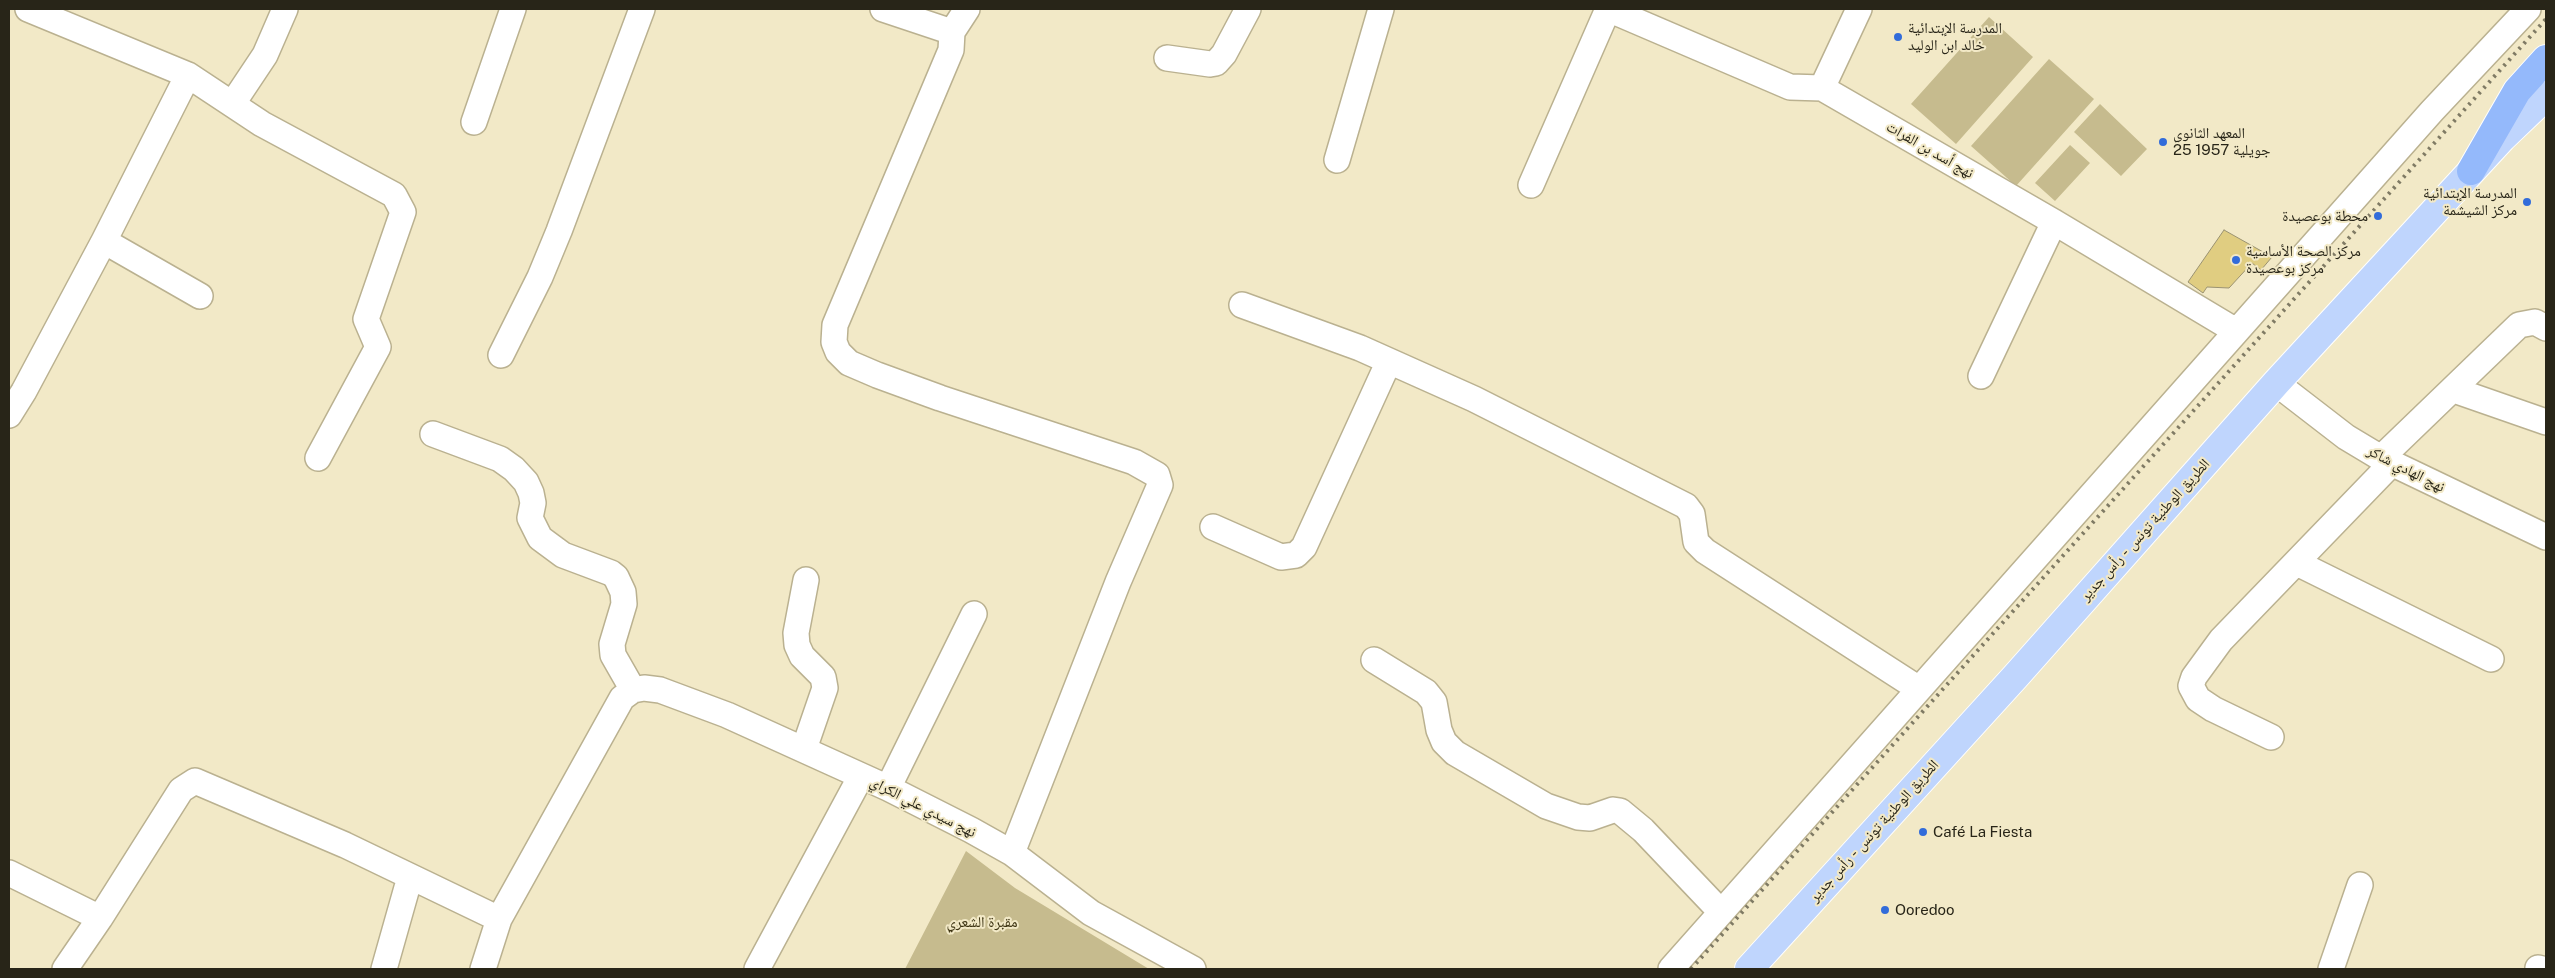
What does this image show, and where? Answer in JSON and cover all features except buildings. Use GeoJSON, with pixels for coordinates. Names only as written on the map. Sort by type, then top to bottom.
{"type":"FeatureCollection","features":[{"type":"Feature","properties":{"kind":"highway"},"geometry":{"type":"LineString","coordinates":[[2471,172],[2518,91],[2546,59]]}},
{"type":"Feature","properties":{"kind":"main road","name":"الطريق الوطنية تونس - رأس جدير"},"geometry":{"type":"LineString","coordinates":[[1749,969],[2008,684],[2276,383],[2471,172],[2546,96]]}},
{"type":"Feature","properties":{"kind":"street"},"geometry":{"type":"LineString","coordinates":[[28,9],[188,74],[262,124],[394,195],[403,212],[366,319],[378,346],[318,458]]}},
{"type":"Feature","properties":{"kind":"street"},"geometry":{"type":"LineString","coordinates":[[233,103],[265,55],[285,9]]}},
{"type":"Feature","properties":{"kind":"street"},"geometry":{"type":"LineString","coordinates":[[474,122],[513,9]]}},
{"type":"Feature","properties":{"kind":"street"},"geometry":{"type":"LineString","coordinates":[[502,355],[540,277],[559,231],[642,9]]}},
{"type":"Feature","properties":{"kind":"street"},"geometry":{"type":"LineString","coordinates":[[883,9],[952,32]]}},
{"type":"Feature","properties":{"kind":"street"},"geometry":{"type":"LineString","coordinates":[[967,9],[952,32],[951,50],[835,325],[834,342],[838,352],[849,362],[904,385],[1134,462],[1157,475],[1160,486],[1118,582],[1012,853]]}},
{"type":"Feature","properties":{"kind":"street"},"geometry":{"type":"LineString","coordinates":[[1168,58],[1210,64],[1216,63],[1224,54],[1248,9]]}},
{"type":"Feature","properties":{"kind":"street"},"geometry":{"type":"LineString","coordinates":[[1337,160],[1382,9]]}},
{"type":"Feature","properties":{"kind":"street"},"geometry":{"type":"LineString","coordinates":[[1532,185],[1608,9]]}},
{"type":"Feature","properties":{"kind":"street","name":"نهج أسد بن الفرات"},"geometry":{"type":"LineString","coordinates":[[1608,9],[1790,87],[1822,88],[2054,222],[2236,332]]}},
{"type":"Feature","properties":{"kind":"street"},"geometry":{"type":"LineString","coordinates":[[1822,88],[1859,9]]}},
{"type":"Feature","properties":{"kind":"street"},"geometry":{"type":"LineString","coordinates":[[2502,35],[2506,9]]}},
{"type":"Feature","properties":{"kind":"street"},"geometry":{"type":"LineString","coordinates":[[1671,969],[2236,332],[2502,35],[2528,9]]}},
{"type":"Feature","properties":{"kind":"street"},"geometry":{"type":"LineString","coordinates":[[9,415],[24,391],[104,241],[188,74]]}},
{"type":"Feature","properties":{"kind":"street"},"geometry":{"type":"LineString","coordinates":[[1981,376],[2054,222]]}},
{"type":"Feature","properties":{"kind":"street"},"geometry":{"type":"LineString","coordinates":[[104,241],[200,296]]}},
{"type":"Feature","properties":{"kind":"street"},"geometry":{"type":"LineString","coordinates":[[1242,305],[1360,348],[1474,399],[1686,506],[1692,514],[1696,542],[1705,552],[1919,689]]}},
{"type":"Feature","properties":{"kind":"street"},"geometry":{"type":"LineString","coordinates":[[2271,737],[2213,709],[2198,699],[2191,686],[2194,677],[2221,640],[2297,563],[2387,460],[2505,336],[2519,325],[2535,322],[2546,328]]}},
{"type":"Feature","properties":{"kind":"street"},"geometry":{"type":"LineString","coordinates":[[1213,527],[1281,557],[1296,555],[1304,547],[1389,361]]}},
{"type":"Feature","properties":{"kind":"street","name":"نهج الهادي شاكر"},"geometry":{"type":"LineString","coordinates":[[2276,383],[2346,437],[2387,460],[2546,537]]}},
{"type":"Feature","properties":{"kind":"street"},"geometry":{"type":"LineString","coordinates":[[2454,390],[2546,422]]}},
{"type":"Feature","properties":{"kind":"street"},"geometry":{"type":"LineString","coordinates":[[433,434],[500,459],[514,469],[526,482],[531,493],[534,503],[530,518],[540,538],[563,555],[611,573],[616,577],[623,592],[624,604],[612,644],[613,655],[633,690],[622,698],[499,919],[483,969]]}},
{"type":"Feature","properties":{"kind":"street"},"geometry":{"type":"LineString","coordinates":[[2297,563],[2491,659]]}},
{"type":"Feature","properties":{"kind":"street"},"geometry":{"type":"LineString","coordinates":[[804,749],[825,688],[823,677],[817,668],[802,656],[797,645],[796,633],[806,580]]}},
{"type":"Feature","properties":{"kind":"street"},"geometry":{"type":"LineString","coordinates":[[888,788],[974,614]]}},
{"type":"Feature","properties":{"kind":"street"},"geometry":{"type":"LineString","coordinates":[[1374,660],[1426,692],[1434,702],[1438,730],[1444,742],[1455,752],[1546,806],[1578,817],[1590,818],[1613,810],[1620,811],[1642,830],[1721,912]]}},
{"type":"Feature","properties":{"kind":"street","name":"نهج سيدي علي الكراي"},"geometry":{"type":"LineString","coordinates":[[633,690],[644,688],[660,690],[727,715],[888,788],[1012,853],[1091,913],[1193,969]]}},
{"type":"Feature","properties":{"kind":"street"},"geometry":{"type":"LineString","coordinates":[[757,969],[861,776]]}},
{"type":"Feature","properties":{"kind":"street"},"geometry":{"type":"LineString","coordinates":[[66,969],[181,790],[195,781],[345,845],[499,919]]}},
{"type":"Feature","properties":{"kind":"street"},"geometry":{"type":"LineString","coordinates":[[9,873],[100,918]]}},
{"type":"Feature","properties":{"kind":"street"},"geometry":{"type":"LineString","coordinates":[[384,969],[410,876]]}},
{"type":"Feature","properties":{"kind":"street"},"geometry":{"type":"LineString","coordinates":[[2331,969],[2360,885]]}},
{"type":"Feature","properties":{"kind":"green space"},"geometry":{"type":"Polygon","coordinates":[[[1989,17],[2033,57],[1956,144],[1911,104],[1989,17]]]}},
{"type":"Feature","properties":{"kind":"green space"},"geometry":{"type":"Polygon","coordinates":[[[2049,59],[2094,99],[2016,186],[1971,146],[2049,59]]]}},
{"type":"Feature","properties":{"kind":"green space"},"geometry":{"type":"Polygon","coordinates":[[[2100,104],[2147,149],[2121,176],[2074,132],[2100,104]]]}},
{"type":"Feature","properties":{"kind":"green space"},"geometry":{"type":"Polygon","coordinates":[[[2070,145],[2090,163],[2055,201],[2035,183],[2070,145]]]}},
{"type":"Feature","properties":{"kind":"green space","name":"مقبرة الشعري"},"geometry":{"type":"Polygon","coordinates":[[[966,851],[1015,888],[1149,969],[905,969],[966,851]]]}},
{"type":"Feature","properties":{"kind":"railway"},"geometry":{"type":"LineString","coordinates":[[1691,969],[2546,19]]}},
{"type":"Feature","properties":{"kind":"place","name":"المدرسة الإبتدائية خالد ابن الوليد"},"geometry":{"type":"Point","coordinates":[1898,37]}},
{"type":"Feature","properties":{"kind":"place","name":"المعهد الثانوي 25 جويلية 1957"},"geometry":{"type":"Point","coordinates":[2163,142]}},
{"type":"Feature","properties":{"kind":"place","name":"المدرسة الإبتدائية مركز الشيشمة"},"geometry":{"type":"Point","coordinates":[2527,202]}},
{"type":"Feature","properties":{"kind":"place","name":"محطة بوعصيدة"},"geometry":{"type":"Point","coordinates":[2378,216]}},
{"type":"Feature","properties":{"kind":"place","name":"مركز الصحة الأساسية مركز بوعصيدة"},"geometry":{"type":"Point","coordinates":[2236,260]}},
{"type":"Feature","properties":{"kind":"place","name":"Café La Fiesta"},"geometry":{"type":"Point","coordinates":[1923,832]}},
{"type":"Feature","properties":{"kind":"place","name":"Ooredoo"},"geometry":{"type":"Point","coordinates":[1885,910]}}]}
